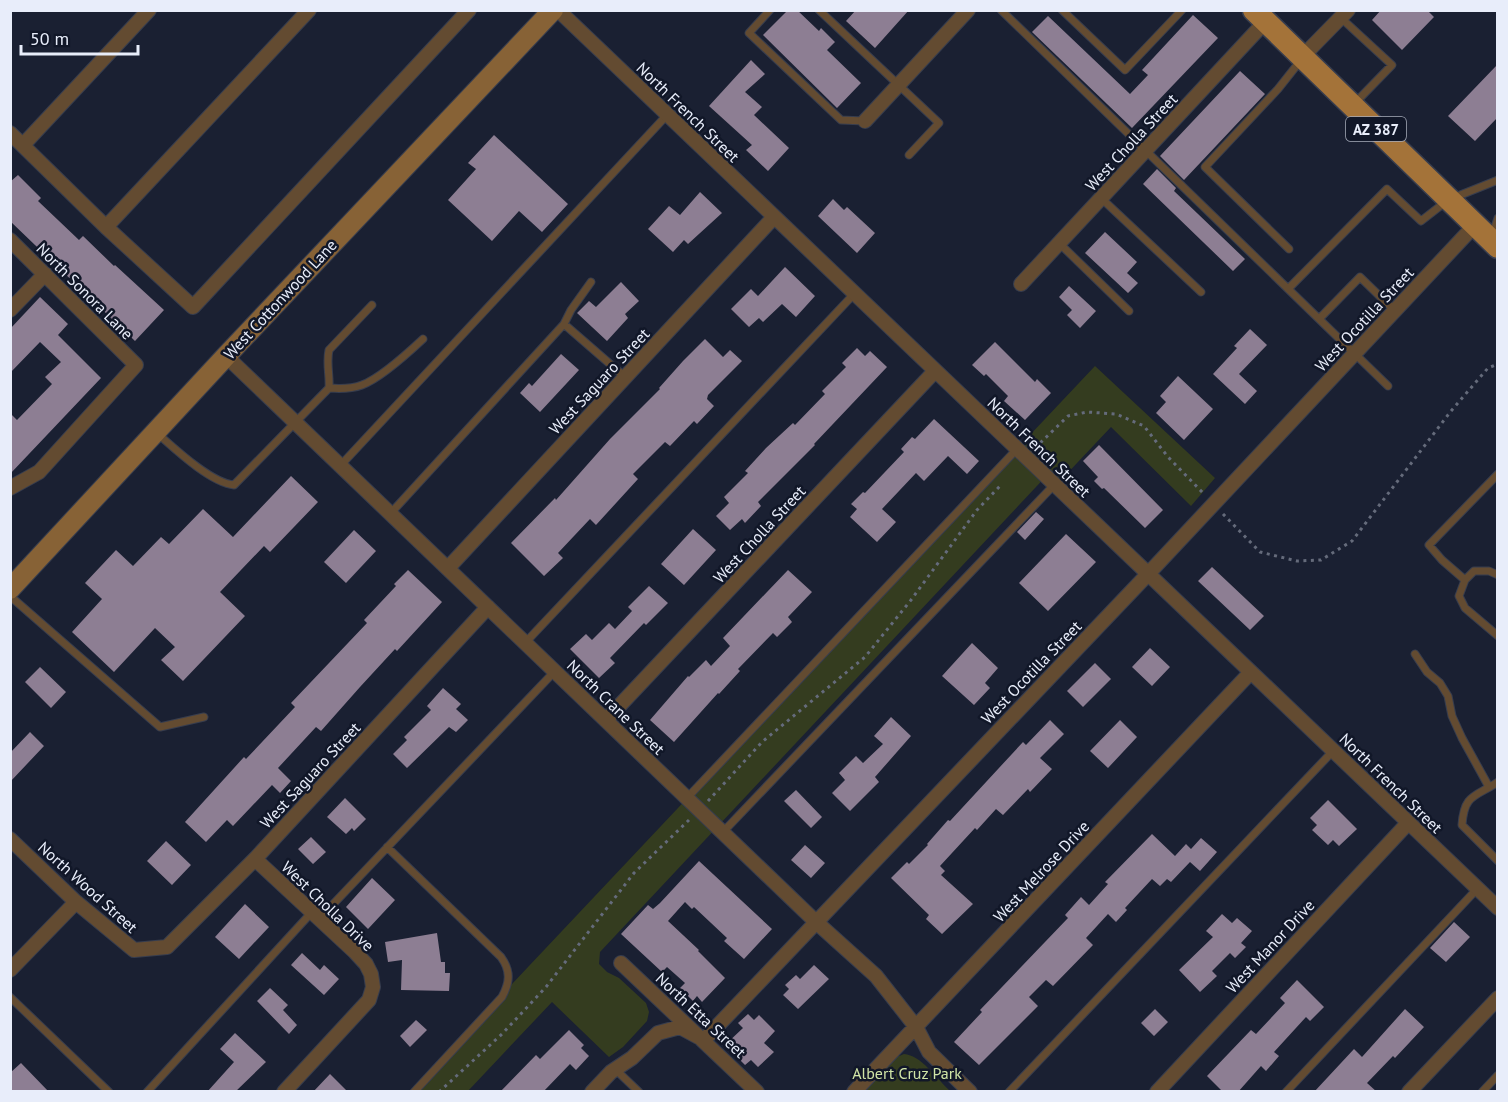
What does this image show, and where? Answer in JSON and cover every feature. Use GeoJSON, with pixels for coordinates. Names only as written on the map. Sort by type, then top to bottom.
{"type":"FeatureCollection","features":[{"type":"Feature","properties":{"kind":"main road","name":"West Cottonwood Lane"},"geometry":{"type":"LineString","coordinates":[[10,589],[226,356],[553,10]]}},
{"type":"Feature","properties":{"kind":"main road","name":"AZ 387"},"geometry":{"type":"LineString","coordinates":[[1260,16],[1494,244]]}},
{"type":"Feature","properties":{"kind":"street"},"geometry":{"type":"LineString","coordinates":[[23,145],[149,10]]}},
{"type":"Feature","properties":{"kind":"street"},"geometry":{"type":"LineString","coordinates":[[106,227],[309,10]]}},
{"type":"Feature","properties":{"kind":"street"},"geometry":{"type":"LineString","coordinates":[[10,133],[106,227],[193,307],[470,10]]}},
{"type":"Feature","properties":{"kind":"street","name":"North French Street"},"geometry":{"type":"LineString","coordinates":[[558,10],[1497,908]]}},
{"type":"Feature","properties":{"kind":"street"},"geometry":{"type":"LineString","coordinates":[[865,121],[968,10]]}},
{"type":"Feature","properties":{"kind":"street"},"geometry":{"type":"LineString","coordinates":[[1302,57],[1344,14]]}},
{"type":"Feature","properties":{"kind":"street","name":"West Cholla Street"},"geometry":{"type":"LineString","coordinates":[[1021,284],[1145,151],[1260,16]]}},
{"type":"Feature","properties":{"kind":"street","name":"West Saguaro Street"},"geometry":{"type":"LineString","coordinates":[[448,568],[774,217]]}},
{"type":"Feature","properties":{"kind":"street","name":"West Ocotilla Street"},"geometry":{"type":"LineString","coordinates":[[704,1040],[1148,574],[1474,225]]}},
{"type":"Feature","properties":{"kind":"street","name":"North Sonora Lane"},"geometry":{"type":"LineString","coordinates":[[10,240],[136,365],[39,472],[10,488]]}},
{"type":"Feature","properties":{"kind":"street"},"geometry":{"type":"LineString","coordinates":[[10,310],[45,274]]}},
{"type":"Feature","properties":{"kind":"street","name":"North Crane Street"},"geometry":{"type":"LineString","coordinates":[[226,356],[815,921],[876,976],[916,1028],[929,1052],[970,1092]]}},
{"type":"Feature","properties":{"kind":"street","name":"West Cholla Street"},"geometry":{"type":"LineString","coordinates":[[606,720],[936,371]]}},
{"type":"Feature","properties":{"kind":"street","name":"West Saguaro Street"},"geometry":{"type":"LineString","coordinates":[[255,859],[488,607]]}},
{"type":"Feature","properties":{"kind":"street","name":"West Melrose Drive"},"geometry":{"type":"LineString","coordinates":[[854,1092],[1251,672]]}},
{"type":"Feature","properties":{"kind":"street","name":"West Manor Drive"},"geometry":{"type":"LineString","coordinates":[[1157,1092],[1408,822]]}},
{"type":"Feature","properties":{"kind":"street","name":"North Wood Street"},"geometry":{"type":"LineString","coordinates":[[10,839],[76,902],[134,950],[167,947],[255,859]]}},
{"type":"Feature","properties":{"kind":"street","name":"West Cholla Drive"},"geometry":{"type":"LineString","coordinates":[[255,859],[366,964],[371,974],[373,987],[369,999],[284,1092]]}},
{"type":"Feature","properties":{"kind":"street"},"geometry":{"type":"LineString","coordinates":[[10,970],[76,902]]}},
{"type":"Feature","properties":{"kind":"street","name":"North Etta Street"},"geometry":{"type":"LineString","coordinates":[[621,963],[758,1092]]}},
{"type":"Feature","properties":{"kind":"street"},"geometry":{"type":"LineString","coordinates":[[1409,1092],[1497,998]]}},
{"type":"Feature","properties":{"kind":"street"},"geometry":{"type":"LineString","coordinates":[[592,1092],[615,1069],[632,1058],[658,1033],[680,1027],[704,1040]]}},
{"type":"Feature","properties":{"kind":"lane"},"geometry":{"type":"LineString","coordinates":[[770,10],[748,33],[841,120],[865,121]]}},
{"type":"Feature","properties":{"kind":"lane"},"geometry":{"type":"LineString","coordinates":[[819,10],[939,123],[909,155]]}},
{"type":"Feature","properties":{"kind":"lane"},"geometry":{"type":"LineString","coordinates":[[1001,10],[1388,386]]}},
{"type":"Feature","properties":{"kind":"lane"},"geometry":{"type":"LineString","coordinates":[[1062,10],[1125,70],[1182,10]]}},
{"type":"Feature","properties":{"kind":"lane"},"geometry":{"type":"LineString","coordinates":[[1344,14],[1392,65],[1352,106]]}},
{"type":"Feature","properties":{"kind":"lane"},"geometry":{"type":"LineString","coordinates":[[1289,249],[1205,167],[1278,88],[1302,57]]}},
{"type":"Feature","properties":{"kind":"lane"},"geometry":{"type":"LineString","coordinates":[[340,466],[667,114]]}},
{"type":"Feature","properties":{"kind":"lane"},"geometry":{"type":"LineString","coordinates":[[1288,290],[1387,189],[1421,221],[1448,200],[1497,180]]}},
{"type":"Feature","properties":{"kind":"lane"},"geometry":{"type":"LineString","coordinates":[[1101,198],[1201,292]]}},
{"type":"Feature","properties":{"kind":"lane"},"geometry":{"type":"LineString","coordinates":[[1494,244],[1497,218]]}},
{"type":"Feature","properties":{"kind":"lane"},"geometry":{"type":"LineString","coordinates":[[1059,243],[1129,311]]}},
{"type":"Feature","properties":{"kind":"lane"},"geometry":{"type":"LineString","coordinates":[[1319,319],[1360,277],[1394,310]]}},
{"type":"Feature","properties":{"kind":"lane"},"geometry":{"type":"LineString","coordinates":[[390,514],[564,324],[591,282]]}},
{"type":"Feature","properties":{"kind":"lane"},"geometry":{"type":"LineString","coordinates":[[525,643],[854,294]]}},
{"type":"Feature","properties":{"kind":"lane"},"geometry":{"type":"LineString","coordinates":[[156,432],[196,466],[234,485],[329,388],[330,376],[327,359],[329,350],[372,305]]}},
{"type":"Feature","properties":{"kind":"lane"},"geometry":{"type":"LineString","coordinates":[[564,324],[625,377]]}},
{"type":"Feature","properties":{"kind":"lane"},"geometry":{"type":"LineString","coordinates":[[329,388],[348,389],[364,385],[403,357],[423,339]]}},
{"type":"Feature","properties":{"kind":"lane"},"geometry":{"type":"LineString","coordinates":[[687,798],[1022,453]]}},
{"type":"Feature","properties":{"kind":"lane"},"geometry":{"type":"LineString","coordinates":[[1465,580],[1442,560],[1429,544],[1497,474]]}},
{"type":"Feature","properties":{"kind":"lane"},"geometry":{"type":"LineString","coordinates":[[723,832],[1054,485]]}},
{"type":"Feature","properties":{"kind":"lane"},"geometry":{"type":"LineString","coordinates":[[1497,575],[1489,571],[1474,571],[1465,580],[1459,597],[1465,608],[1497,636]]}},
{"type":"Feature","properties":{"kind":"lane"},"geometry":{"type":"LineString","coordinates":[[10,597],[160,727],[204,717]]}},
{"type":"Feature","properties":{"kind":"lane"},"geometry":{"type":"LineString","coordinates":[[1415,654],[1426,672],[1440,682],[1448,696],[1452,716],[1489,787]]}},
{"type":"Feature","properties":{"kind":"lane"},"geometry":{"type":"LineString","coordinates":[[147,1092],[316,915],[387,848],[555,671]]}},
{"type":"Feature","properties":{"kind":"lane"},"geometry":{"type":"LineString","coordinates":[[1009,1092],[1333,751]]}},
{"type":"Feature","properties":{"kind":"lane"},"geometry":{"type":"LineString","coordinates":[[1497,782],[1471,797],[1463,809],[1462,825],[1497,861]]}},
{"type":"Feature","properties":{"kind":"lane"},"geometry":{"type":"LineString","coordinates":[[387,848],[501,957],[508,967],[509,976],[508,987],[502,997],[414,1092]]}},
{"type":"Feature","properties":{"kind":"lane"},"geometry":{"type":"LineString","coordinates":[[1286,1092],[1477,889]]}},
{"type":"Feature","properties":{"kind":"lane"},"geometry":{"type":"LineString","coordinates":[[10,997],[110,1092]]}},
{"type":"Feature","properties":{"kind":"lane"},"geometry":{"type":"LineString","coordinates":[[615,1069],[639,1092]]}},
{"type":"Feature","properties":{"kind":"lane"},"geometry":{"type":"LineString","coordinates":[[1482,1092],[1497,1075]]}},
{"type":"Feature","properties":{"kind":"path"},"geometry":{"type":"LineString","coordinates":[[1022,453],[1068,416],[1087,412],[1116,414],[1144,426],[1168,458],[1260,552],[1297,561],[1321,560],[1352,541],[1451,411],[1488,368],[1497,364]]}},
{"type":"Feature","properties":{"kind":"path"},"geometry":{"type":"LineString","coordinates":[[439,1092],[502,1034],[546,987],[634,873],[700,810],[762,742],[865,657],[911,600],[977,510],[1002,484]]}},
{"type":"Feature","properties":{"kind":"green space"},"geometry":{"type":"Polygon","coordinates":[[[1095,366],[1215,478],[1191,506],[1111,427],[1061,480],[1051,471],[600,952],[599,964],[607,972],[619,978],[646,1003],[649,1012],[647,1021],[623,1047],[609,1057],[552,1002],[468,1091],[410,1092],[1095,366]]]}},
{"type":"Feature","properties":{"kind":"green space","name":"Albert Cruz Park"},"geometry":{"type":"Polygon","coordinates":[[[904,1054],[923,1063],[950,1091],[864,1092],[897,1057],[904,1054]]]}},
{"type":"Feature","properties":{"kind":"building"},"geometry":{"type":"Polygon","coordinates":[[[788,10],[797,10],[819,31],[821,28],[835,42],[827,50],[861,83],[837,108],[763,35],[788,10]]]}},
{"type":"Feature","properties":{"kind":"building"},"geometry":{"type":"Polygon","coordinates":[[[856,10],[909,10],[875,48],[846,21],[856,10]]]}},
{"type":"Feature","properties":{"kind":"building"},"geometry":{"type":"Polygon","coordinates":[[[1381,10],[1427,10],[1434,17],[1402,50],[1372,20],[1381,10]]]}},
{"type":"Feature","properties":{"kind":"building"},"geometry":{"type":"Polygon","coordinates":[[[1193,15],[1218,38],[1132,128],[1032,32],[1048,16],[1130,94],[1148,75],[1142,70],[1193,15]]]}},
{"type":"Feature","properties":{"kind":"building"},"geometry":{"type":"Polygon","coordinates":[[[751,60],[765,74],[745,92],[762,107],[754,115],[789,148],[768,171],[746,150],[752,145],[709,106],[751,60]]]}},
{"type":"Feature","properties":{"kind":"building"},"geometry":{"type":"Polygon","coordinates":[[[1497,65],[1497,118],[1475,141],[1448,116],[1497,65]]]}},
{"type":"Feature","properties":{"kind":"building"},"geometry":{"type":"Polygon","coordinates":[[[1240,71],[1265,94],[1184,180],[1160,156],[1240,71]]]}},
{"type":"Feature","properties":{"kind":"building"},"geometry":{"type":"Polygon","coordinates":[[[494,135],[568,204],[542,232],[519,211],[492,241],[448,200],[476,169],[468,163],[494,135]]]}},
{"type":"Feature","properties":{"kind":"building"},"geometry":{"type":"Polygon","coordinates":[[[1157,169],[1176,188],[1174,191],[1245,259],[1233,271],[1143,184],[1157,169]]]}},
{"type":"Feature","properties":{"kind":"building"},"geometry":{"type":"Polygon","coordinates":[[[18,175],[41,198],[38,201],[79,240],[83,236],[164,310],[135,341],[10,221],[10,182],[18,175]]]}},
{"type":"Feature","properties":{"kind":"building"},"geometry":{"type":"Polygon","coordinates":[[[700,192],[722,213],[688,244],[684,240],[673,252],[648,229],[669,206],[680,215],[700,192]]]}},
{"type":"Feature","properties":{"kind":"building"},"geometry":{"type":"Polygon","coordinates":[[[833,199],[844,210],[847,207],[875,233],[857,253],[818,216],[833,199]]]}},
{"type":"Feature","properties":{"kind":"building"},"geometry":{"type":"Polygon","coordinates":[[[1105,232],[1137,262],[1127,273],[1138,283],[1128,293],[1085,253],[1105,232]]]}},
{"type":"Feature","properties":{"kind":"building"},"geometry":{"type":"Polygon","coordinates":[[[785,267],[815,296],[796,317],[782,304],[763,322],[759,318],[749,327],[731,309],[751,289],[758,296],[785,267]]]}},
{"type":"Feature","properties":{"kind":"building"},"geometry":{"type":"Polygon","coordinates":[[[621,282],[639,301],[625,314],[628,318],[607,341],[577,313],[589,301],[596,307],[621,282]]]}},
{"type":"Feature","properties":{"kind":"building"},"geometry":{"type":"Polygon","coordinates":[[[1069,286],[1096,311],[1080,328],[1067,315],[1072,310],[1059,297],[1069,286]]]}},
{"type":"Feature","properties":{"kind":"building"},"geometry":{"type":"Polygon","coordinates":[[[40,297],[68,324],[58,335],[101,378],[10,474],[10,413],[17,420],[52,384],[45,377],[61,362],[40,342],[10,373],[10,329],[40,297]]]}},
{"type":"Feature","properties":{"kind":"building"},"geometry":{"type":"Polygon","coordinates":[[[1250,329],[1267,345],[1239,374],[1257,391],[1245,404],[1213,374],[1237,348],[1234,346],[1250,329]]]}},
{"type":"Feature","properties":{"kind":"building"},"geometry":{"type":"Polygon","coordinates":[[[705,339],[723,357],[730,350],[742,361],[708,395],[707,399],[714,406],[697,424],[694,421],[670,446],[665,442],[633,474],[638,479],[596,525],[590,519],[558,553],[563,558],[544,576],[511,543],[555,498],[556,500],[610,439],[660,389],[705,339]]]}},
{"type":"Feature","properties":{"kind":"building"},"geometry":{"type":"Polygon","coordinates":[[[995,342],[1035,382],[1037,379],[1051,393],[1025,420],[1004,401],[1008,396],[986,374],[984,376],[972,365],[995,342]]]}},
{"type":"Feature","properties":{"kind":"building"},"geometry":{"type":"Polygon","coordinates":[[[857,348],[865,356],[870,351],[887,367],[815,445],[758,502],[761,506],[745,523],[742,519],[730,530],[716,516],[729,503],[724,497],[748,473],[745,471],[766,448],[793,423],[795,425],[825,394],[822,391],[846,367],[842,363],[857,348]]]}},
{"type":"Feature","properties":{"kind":"building"},"geometry":{"type":"Polygon","coordinates":[[[561,354],[579,370],[540,412],[520,393],[529,383],[532,386],[561,354]]]}},
{"type":"Feature","properties":{"kind":"building"},"geometry":{"type":"Polygon","coordinates":[[[1178,376],[1213,409],[1184,440],[1156,413],[1166,402],[1160,396],[1178,376]]]}},
{"type":"Feature","properties":{"kind":"building"},"geometry":{"type":"Polygon","coordinates":[[[934,419],[979,461],[967,474],[948,456],[924,481],[916,473],[882,509],[896,522],[877,542],[850,517],[857,509],[851,504],[863,492],[865,493],[904,452],[901,449],[912,437],[915,439],[934,419]]]}},
{"type":"Feature","properties":{"kind":"building"},"geometry":{"type":"Polygon","coordinates":[[[1099,445],[1163,510],[1145,528],[1094,481],[1098,477],[1083,461],[1099,445]]]}},
{"type":"Feature","properties":{"kind":"building"},"geometry":{"type":"Polygon","coordinates":[[[291,476],[318,502],[270,552],[264,546],[220,592],[245,616],[183,681],[161,660],[175,647],[155,628],[114,672],[72,632],[102,599],[85,583],[116,550],[133,566],[161,537],[169,544],[203,509],[233,537],[291,476]]]}},
{"type":"Feature","properties":{"kind":"building"},"geometry":{"type":"Polygon","coordinates":[[[1036,512],[1044,519],[1025,540],[1017,532],[1036,512]]]}},
{"type":"Feature","properties":{"kind":"building"},"geometry":{"type":"Polygon","coordinates":[[[693,529],[716,550],[684,585],[661,564],[693,529]]]}},
{"type":"Feature","properties":{"kind":"building"},"geometry":{"type":"Polygon","coordinates":[[[354,530],[376,551],[346,583],[324,562],[354,530]]]}},
{"type":"Feature","properties":{"kind":"building"},"geometry":{"type":"Polygon","coordinates":[[[1066,534],[1096,562],[1048,611],[1019,583],[1066,534]]]}},
{"type":"Feature","properties":{"kind":"building"},"geometry":{"type":"Polygon","coordinates":[[[1212,567],[1264,616],[1250,630],[1198,581],[1212,567]]]}},
{"type":"Feature","properties":{"kind":"building"},"geometry":{"type":"Polygon","coordinates":[[[408,570],[442,602],[397,651],[395,649],[321,731],[316,727],[278,768],[291,781],[280,793],[272,785],[233,826],[227,820],[206,842],[185,822],[244,757],[246,759],[295,707],[291,703],[367,623],[364,620],[408,570]]]}},
{"type":"Feature","properties":{"kind":"building"},"geometry":{"type":"Polygon","coordinates":[[[788,570],[812,592],[788,617],[792,622],[777,637],[773,633],[674,742],[650,720],[688,676],[706,660],[711,666],[730,646],[723,638],[788,570]]]}},
{"type":"Feature","properties":{"kind":"building"},"geometry":{"type":"Polygon","coordinates":[[[649,586],[668,603],[646,625],[644,623],[610,658],[615,663],[599,678],[570,649],[586,634],[592,640],[609,623],[615,629],[632,611],[628,607],[649,586]]]}},
{"type":"Feature","properties":{"kind":"building"},"geometry":{"type":"Polygon","coordinates":[[[972,643],[998,668],[985,683],[990,688],[974,705],[942,676],[972,643]]]}},
{"type":"Feature","properties":{"kind":"building"},"geometry":{"type":"Polygon","coordinates":[[[1150,648],[1170,667],[1152,686],[1132,667],[1150,648]]]}},
{"type":"Feature","properties":{"kind":"building"},"geometry":{"type":"Polygon","coordinates":[[[1095,663],[1111,679],[1083,707],[1067,691],[1095,663]]]}},
{"type":"Feature","properties":{"kind":"building"},"geometry":{"type":"Polygon","coordinates":[[[40,667],[66,692],[51,708],[25,682],[40,667]]]}},
{"type":"Feature","properties":{"kind":"building"},"geometry":{"type":"Polygon","coordinates":[[[443,688],[461,704],[456,709],[468,720],[456,732],[449,727],[407,768],[393,754],[407,740],[404,737],[431,710],[427,706],[443,688]]]}},
{"type":"Feature","properties":{"kind":"building"},"geometry":{"type":"Polygon","coordinates":[[[891,717],[911,736],[875,777],[879,782],[850,811],[832,793],[845,780],[839,773],[856,756],[863,763],[883,744],[874,736],[891,717]]]}},
{"type":"Feature","properties":{"kind":"building"},"geometry":{"type":"Polygon","coordinates":[[[1050,720],[1064,734],[1040,758],[1052,769],[1030,792],[1028,789],[1003,815],[996,809],[940,866],[945,871],[941,875],[973,904],[942,934],[926,919],[929,915],[891,878],[928,845],[948,820],[950,821],[1023,742],[1026,745],[1050,720]]]}},
{"type":"Feature","properties":{"kind":"building"},"geometry":{"type":"Polygon","coordinates":[[[1120,720],[1137,737],[1108,768],[1090,751],[1120,720]]]}},
{"type":"Feature","properties":{"kind":"building"},"geometry":{"type":"Polygon","coordinates":[[[30,732],[44,746],[10,782],[10,753],[30,732]]]}},
{"type":"Feature","properties":{"kind":"building"},"geometry":{"type":"Polygon","coordinates":[[[796,790],[822,817],[811,828],[784,801],[796,790]]]}},
{"type":"Feature","properties":{"kind":"building"},"geometry":{"type":"Polygon","coordinates":[[[345,798],[366,819],[354,831],[352,828],[346,834],[327,817],[345,798]]]}},
{"type":"Feature","properties":{"kind":"building"},"geometry":{"type":"Polygon","coordinates":[[[1328,800],[1357,829],[1339,846],[1333,840],[1328,845],[1312,830],[1317,825],[1310,818],[1328,800]]]}},
{"type":"Feature","properties":{"kind":"building"},"geometry":{"type":"Polygon","coordinates":[[[1152,834],[1175,856],[1186,844],[1191,849],[1201,838],[1217,852],[1200,871],[1190,862],[1171,882],[1167,879],[1160,886],[1152,879],[1125,908],[1127,910],[1116,922],[1108,914],[1086,938],[1093,945],[1053,986],[1046,980],[1029,997],[1038,1006],[979,1065],[954,1042],[982,1012],[980,1010],[1068,918],[1065,915],[1081,897],[1089,905],[1108,884],[1105,882],[1152,834]]]}},
{"type":"Feature","properties":{"kind":"building"},"geometry":{"type":"Polygon","coordinates":[[[311,837],[326,852],[313,864],[298,849],[311,837]]]}},
{"type":"Feature","properties":{"kind":"building"},"geometry":{"type":"Polygon","coordinates":[[[166,841],[191,865],[172,885],[147,861],[166,841]]]}},
{"type":"Feature","properties":{"kind":"building"},"geometry":{"type":"Polygon","coordinates":[[[805,845],[825,863],[811,878],[791,860],[805,845]]]}},
{"type":"Feature","properties":{"kind":"building"},"geometry":{"type":"Polygon","coordinates":[[[699,861],[772,929],[744,959],[724,941],[727,938],[694,907],[692,909],[685,902],[668,921],[725,978],[702,1002],[697,996],[693,1001],[680,988],[685,983],[667,967],[662,972],[621,934],[648,905],[653,909],[660,903],[699,861]]]}},
{"type":"Feature","properties":{"kind":"building"},"geometry":{"type":"Polygon","coordinates":[[[372,878],[395,900],[368,929],[346,907],[372,878]]]}},
{"type":"Feature","properties":{"kind":"building"},"geometry":{"type":"Polygon","coordinates":[[[245,904],[269,927],[239,959],[215,937],[245,904]]]}},
{"type":"Feature","properties":{"kind":"building"},"geometry":{"type":"Polygon","coordinates":[[[1222,914],[1232,923],[1237,918],[1252,931],[1241,943],[1246,947],[1235,958],[1230,953],[1212,971],[1217,976],[1200,992],[1179,970],[1213,937],[1206,931],[1222,914]]]}},
{"type":"Feature","properties":{"kind":"building"},"geometry":{"type":"Polygon","coordinates":[[[1454,922],[1470,937],[1446,962],[1430,948],[1454,922]]]}},
{"type":"Feature","properties":{"kind":"building"},"geometry":{"type":"Polygon","coordinates":[[[437,933],[441,962],[445,962],[445,973],[450,973],[449,991],[401,990],[402,960],[388,962],[385,942],[437,933]]]}},
{"type":"Feature","properties":{"kind":"building"},"geometry":{"type":"Polygon","coordinates":[[[302,953],[320,970],[324,965],[339,979],[324,995],[291,965],[302,953]]]}},
{"type":"Feature","properties":{"kind":"building"},"geometry":{"type":"Polygon","coordinates":[[[814,965],[829,979],[798,1009],[783,995],[789,989],[785,985],[796,975],[800,979],[814,965]]]}},
{"type":"Feature","properties":{"kind":"building"},"geometry":{"type":"Polygon","coordinates":[[[1297,980],[1324,1007],[1310,1021],[1306,1017],[1274,1052],[1279,1056],[1266,1071],[1261,1066],[1238,1092],[1223,1092],[1207,1076],[1251,1030],[1256,1034],[1285,1003],[1280,998],[1297,980]]]}},
{"type":"Feature","properties":{"kind":"building"},"geometry":{"type":"Polygon","coordinates":[[[270,988],[288,1005],[283,1010],[297,1025],[289,1034],[257,1001],[270,988]]]}},
{"type":"Feature","properties":{"kind":"building"},"geometry":{"type":"Polygon","coordinates":[[[1155,1009],[1168,1022],[1154,1036],[1141,1023],[1155,1009]]]}},
{"type":"Feature","properties":{"kind":"building"},"geometry":{"type":"Polygon","coordinates":[[[1405,1009],[1424,1027],[1367,1083],[1377,1092],[1314,1092],[1354,1049],[1362,1057],[1405,1009]]]}},
{"type":"Feature","properties":{"kind":"building"},"geometry":{"type":"Polygon","coordinates":[[[748,1014],[754,1020],[759,1015],[775,1031],[764,1043],[774,1052],[758,1067],[751,1060],[745,1065],[725,1045],[743,1028],[738,1023],[748,1014]]]}},
{"type":"Feature","properties":{"kind":"building"},"geometry":{"type":"Polygon","coordinates":[[[416,1020],[427,1030],[410,1047],[400,1036],[416,1020]]]}},
{"type":"Feature","properties":{"kind":"building"},"geometry":{"type":"Polygon","coordinates":[[[569,1030],[584,1045],[581,1048],[589,1056],[576,1070],[570,1064],[543,1092],[500,1092],[536,1055],[540,1059],[569,1030]]]}},
{"type":"Feature","properties":{"kind":"building"},"geometry":{"type":"Polygon","coordinates":[[[235,1033],[266,1062],[235,1092],[207,1092],[234,1062],[220,1049],[235,1033]]]}},
{"type":"Feature","properties":{"kind":"building"},"geometry":{"type":"Polygon","coordinates":[[[21,1063],[49,1092],[10,1092],[10,1073],[21,1063]]]}},
{"type":"Feature","properties":{"kind":"building"},"geometry":{"type":"Polygon","coordinates":[[[330,1074],[348,1092],[313,1092],[330,1074]]]}}]}
